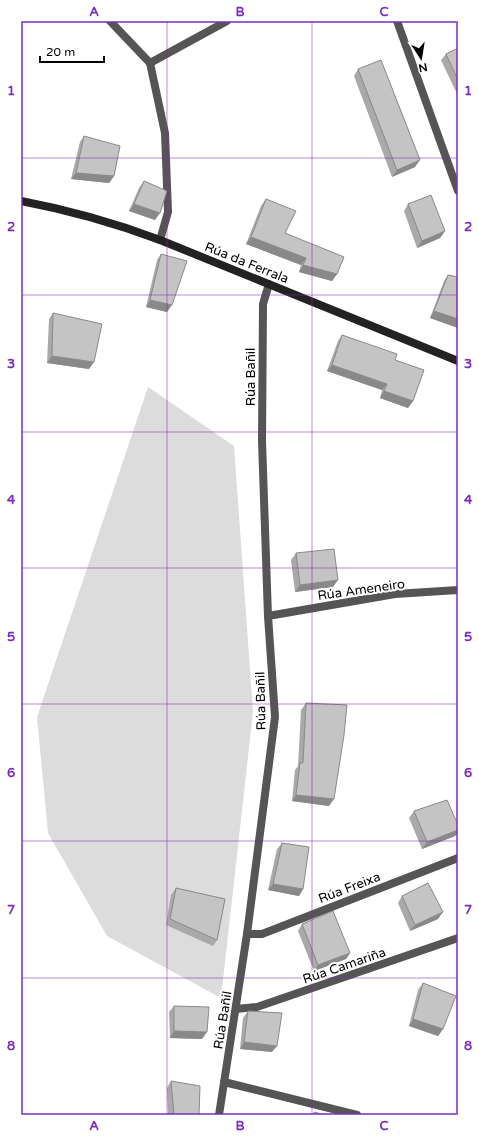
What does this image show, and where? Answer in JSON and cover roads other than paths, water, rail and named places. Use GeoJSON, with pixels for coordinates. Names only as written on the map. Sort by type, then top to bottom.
{"type":"FeatureCollection","features":[{"type":"Feature","properties":{"kind":"street"},"geometry":{"type":"LineString","coordinates":[[110,21],[150,63],[165,133],[168,212],[160,240]]}},
{"type":"Feature","properties":{"kind":"street"},"geometry":{"type":"LineString","coordinates":[[150,63],[227,21]]}},
{"type":"Feature","properties":{"kind":"street"},"geometry":{"type":"LineString","coordinates":[[397,21],[458,191]]}},
{"type":"Feature","properties":{"kind":"street","name":"Rúa da Ferrala"},"geometry":{"type":"LineString","coordinates":[[21,201],[72,212],[124,226],[458,361]]}},
{"type":"Feature","properties":{"kind":"street","name":"Rúa Bañil"},"geometry":{"type":"LineString","coordinates":[[219,1115],[247,934],[275,717],[268,616],[262,434],[263,304],[269,284]]}},
{"type":"Feature","properties":{"kind":"street","name":"Rúa Ameneiro"},"geometry":{"type":"LineString","coordinates":[[268,616],[395,594],[458,590]]}},
{"type":"Feature","properties":{"kind":"street","name":"Rúa Freixa"},"geometry":{"type":"LineString","coordinates":[[247,934],[262,934],[458,858]]}},
{"type":"Feature","properties":{"kind":"street","name":"Rúa Camariña"},"geometry":{"type":"LineString","coordinates":[[236,1009],[257,1007],[458,938]]}},
{"type":"Feature","properties":{"kind":"street"},"geometry":{"type":"LineString","coordinates":[[224,1082],[358,1115]]}}]}
